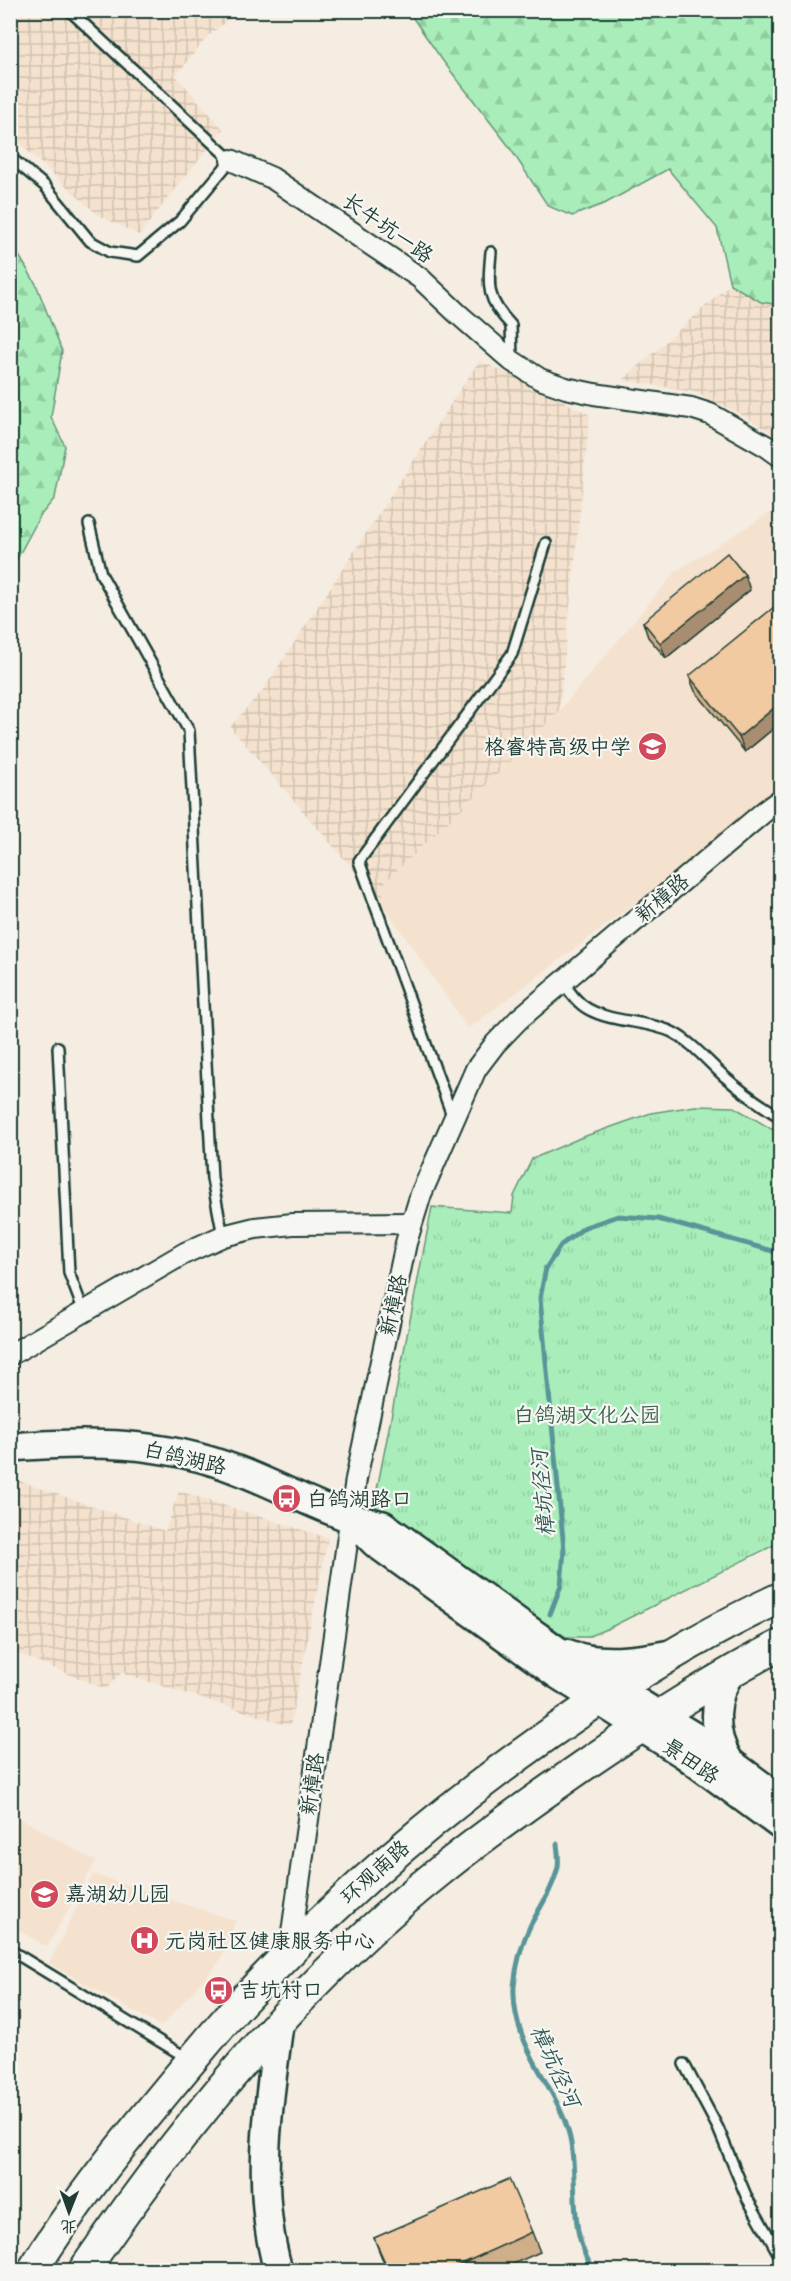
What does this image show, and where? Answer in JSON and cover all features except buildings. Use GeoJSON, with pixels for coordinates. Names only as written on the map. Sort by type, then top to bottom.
{"type":"FeatureCollection","features":[{"type":"Feature","properties":{"kind":"main road","name":"环观南路"},"geometry":{"type":"LineString","coordinates":[[33,2271],[80,2200],[241,2003],[365,1880],[421,1830],[486,1780],[608,1695],[675,1653],[730,1622],[780,1598]]}},
{"type":"Feature","properties":{"kind":"main road","name":"环观南路"},"geometry":{"type":"LineString","coordinates":[[84,2271],[162,2161],[279,2025],[352,1948],[440,1871],[544,1794],[650,1721],[733,1670],[780,1645]]}},
{"type":"Feature","properties":{"kind":"street","name":"长牛坑一路"},"geometry":{"type":"LineString","coordinates":[[231,160],[272,178],[420,278],[512,361],[540,379],[566,388],[691,408],[710,414],[780,456]]}},
{"type":"Feature","properties":{"kind":"street","name":"新樟路"},"geometry":{"type":"LineString","coordinates":[[289,1954],[356,1479],[411,1223],[422,1194],[476,1069],[495,1044],[563,982],[780,800]]}},
{"type":"Feature","properties":{"kind":"street"},"geometry":{"type":"LineString","coordinates":[[10,1355],[185,1253],[223,1236],[255,1228],[293,1224],[411,1223]]}},
{"type":"Feature","properties":{"kind":"street","name":"白鸽湖路"},"geometry":{"type":"LineString","coordinates":[[10,1447],[113,1443],[153,1448],[236,1470],[350,1518],[383,1525],[554,1648],[608,1695]]}},
{"type":"Feature","properties":{"kind":"street","name":"白鸽湖路"},"geometry":{"type":"LineString","coordinates":[[350,1518],[384,1550],[558,1675],[608,1695]]}},
{"type":"Feature","properties":{"kind":"street"},"geometry":{"type":"LineString","coordinates":[[554,1648],[572,1655],[606,1659],[645,1658],[675,1653]]}},
{"type":"Feature","properties":{"kind":"street"},"geometry":{"type":"LineString","coordinates":[[731,1763],[724,1753],[718,1732],[717,1703],[720,1690],[733,1670]]}},
{"type":"Feature","properties":{"kind":"street","name":"景田路"},"geometry":{"type":"LineString","coordinates":[[608,1695],[650,1721],[700,1740],[780,1799]]}},
{"type":"Feature","properties":{"kind":"street","name":"景田路"},"geometry":{"type":"LineString","coordinates":[[650,1721],[685,1755],[780,1825]]}},
{"type":"Feature","properties":{"kind":"street"},"geometry":{"type":"LineString","coordinates":[[278,2271],[267,2226],[263,2171],[268,2104],[279,2025]]}},
{"type":"Feature","properties":{"kind":"lane"},"geometry":{"type":"LineString","coordinates":[[10,157],[45,186],[90,241],[110,252],[138,256],[180,221],[231,160],[69,10]]}},
{"type":"Feature","properties":{"kind":"lane"},"geometry":{"type":"LineString","coordinates":[[491,252],[489,282],[491,298],[497,311],[511,325],[512,361]]}},
{"type":"Feature","properties":{"kind":"lane"},"geometry":{"type":"LineString","coordinates":[[89,524],[101,574],[189,731],[212,1179],[223,1236]]}},
{"type":"Feature","properties":{"kind":"lane"},"geometry":{"type":"LineString","coordinates":[[454,1120],[359,861],[513,654],[546,543]]}},
{"type":"Feature","properties":{"kind":"lane"},"geometry":{"type":"LineString","coordinates":[[563,982],[575,999],[588,1009],[657,1026],[674,1033],[689,1043],[740,1089],[780,1117]]}},
{"type":"Feature","properties":{"kind":"lane"},"geometry":{"type":"LineString","coordinates":[[58,1047],[69,1273],[84,1312]]}},
{"type":"Feature","properties":{"kind":"lane"},"geometry":{"type":"LineString","coordinates":[[10,1950],[192,2061]]}},
{"type":"Feature","properties":{"kind":"lane"},"geometry":{"type":"LineString","coordinates":[[684,2064],[718,2128],[747,2198],[780,2256]]}},
{"type":"Feature","properties":{"kind":"shaded area"},"geometry":{"type":"Polygon","coordinates":[[[10,11],[239,11],[207,37],[176,76],[223,129],[139,235],[98,215],[11,136],[10,11]]]}},
{"type":"Feature","properties":{"kind":"shaded area"},"geometry":{"type":"Polygon","coordinates":[[[730,284],[761,302],[780,305],[780,438],[737,412],[694,392],[623,380],[730,284]]]}},
{"type":"Feature","properties":{"kind":"shaded area"},"geometry":{"type":"Polygon","coordinates":[[[479,361],[525,381],[590,415],[559,711],[490,782],[385,882],[382,903],[230,727],[265,687],[479,361]]]}},
{"type":"Feature","properties":{"kind":"shaded area","name":"格睿特高级中学"},"geometry":{"type":"Polygon","coordinates":[[[771,512],[780,512],[780,794],[468,1029],[382,903],[385,882],[490,782],[559,711],[675,572],[771,512]]]}},
{"type":"Feature","properties":{"kind":"shaded area"},"geometry":{"type":"Polygon","coordinates":[[[11,1478],[165,1531],[179,1491],[328,1538],[290,1726],[121,1673],[106,1689],[11,1651],[11,1478]]]}},
{"type":"Feature","properties":{"kind":"shaded area","name":"嘉湖幼儿园"},"geometry":{"type":"Polygon","coordinates":[[[11,1813],[96,1861],[47,1947],[11,1926],[11,1813]]]}},
{"type":"Feature","properties":{"kind":"shaded area","name":"元岗社区健康服务中心"},"geometry":{"type":"Polygon","coordinates":[[[93,1874],[236,1921],[220,1961],[161,2027],[49,1963],[93,1874]]]}},
{"type":"Feature","properties":{"kind":"green space"},"geometry":{"type":"Polygon","coordinates":[[[408,11],[780,11],[780,305],[761,302],[730,284],[717,228],[668,169],[606,203],[572,216],[548,206],[508,145],[443,61],[408,11]]]}},
{"type":"Feature","properties":{"kind":"green space"},"geometry":{"type":"Polygon","coordinates":[[[11,242],[36,284],[62,351],[51,417],[65,446],[55,498],[40,516],[11,570],[11,242]]]}},
{"type":"Feature","properties":{"kind":"green space","name":"白鸽湖文化公园"},"geometry":{"type":"Polygon","coordinates":[[[695,1106],[734,1107],[780,1134],[780,1542],[609,1628],[587,1637],[566,1637],[374,1505],[432,1207],[512,1213],[514,1196],[532,1159],[580,1138],[651,1113],[695,1106]]]}},
{"type":"Feature","properties":{"kind":"waterway","name":"樟坑径河"},"geometry":{"type":"LineString","coordinates":[[550,1614],[561,1585],[564,1550],[540,1298],[546,1268],[561,1245],[585,1227],[618,1216],[658,1219],[780,1253]]}},
{"type":"Feature","properties":{"kind":"waterway","name":"樟坑径河"},"geometry":{"type":"LineString","coordinates":[[557,1844],[556,1875],[531,1924],[520,1954],[514,1986],[515,2008],[527,2047],[564,2118],[573,2154],[577,2225],[586,2257],[595,2270]]}},
{"type":"Feature","properties":{"kind":"place","name":"格睿特高级中学"},"geometry":{"type":"Point","coordinates":[652,747]}},
{"type":"Feature","properties":{"kind":"place","name":"白鸽湖路口"},"geometry":{"type":"Point","coordinates":[286,1499]}},
{"type":"Feature","properties":{"kind":"place","name":"嘉湖幼儿园"},"geometry":{"type":"Point","coordinates":[44,1894]}},
{"type":"Feature","properties":{"kind":"place","name":"元岗社区健康服务中心"},"geometry":{"type":"Point","coordinates":[144,1941]}},
{"type":"Feature","properties":{"kind":"place","name":"吉坑村口"},"geometry":{"type":"Point","coordinates":[218,1990]}}]}
